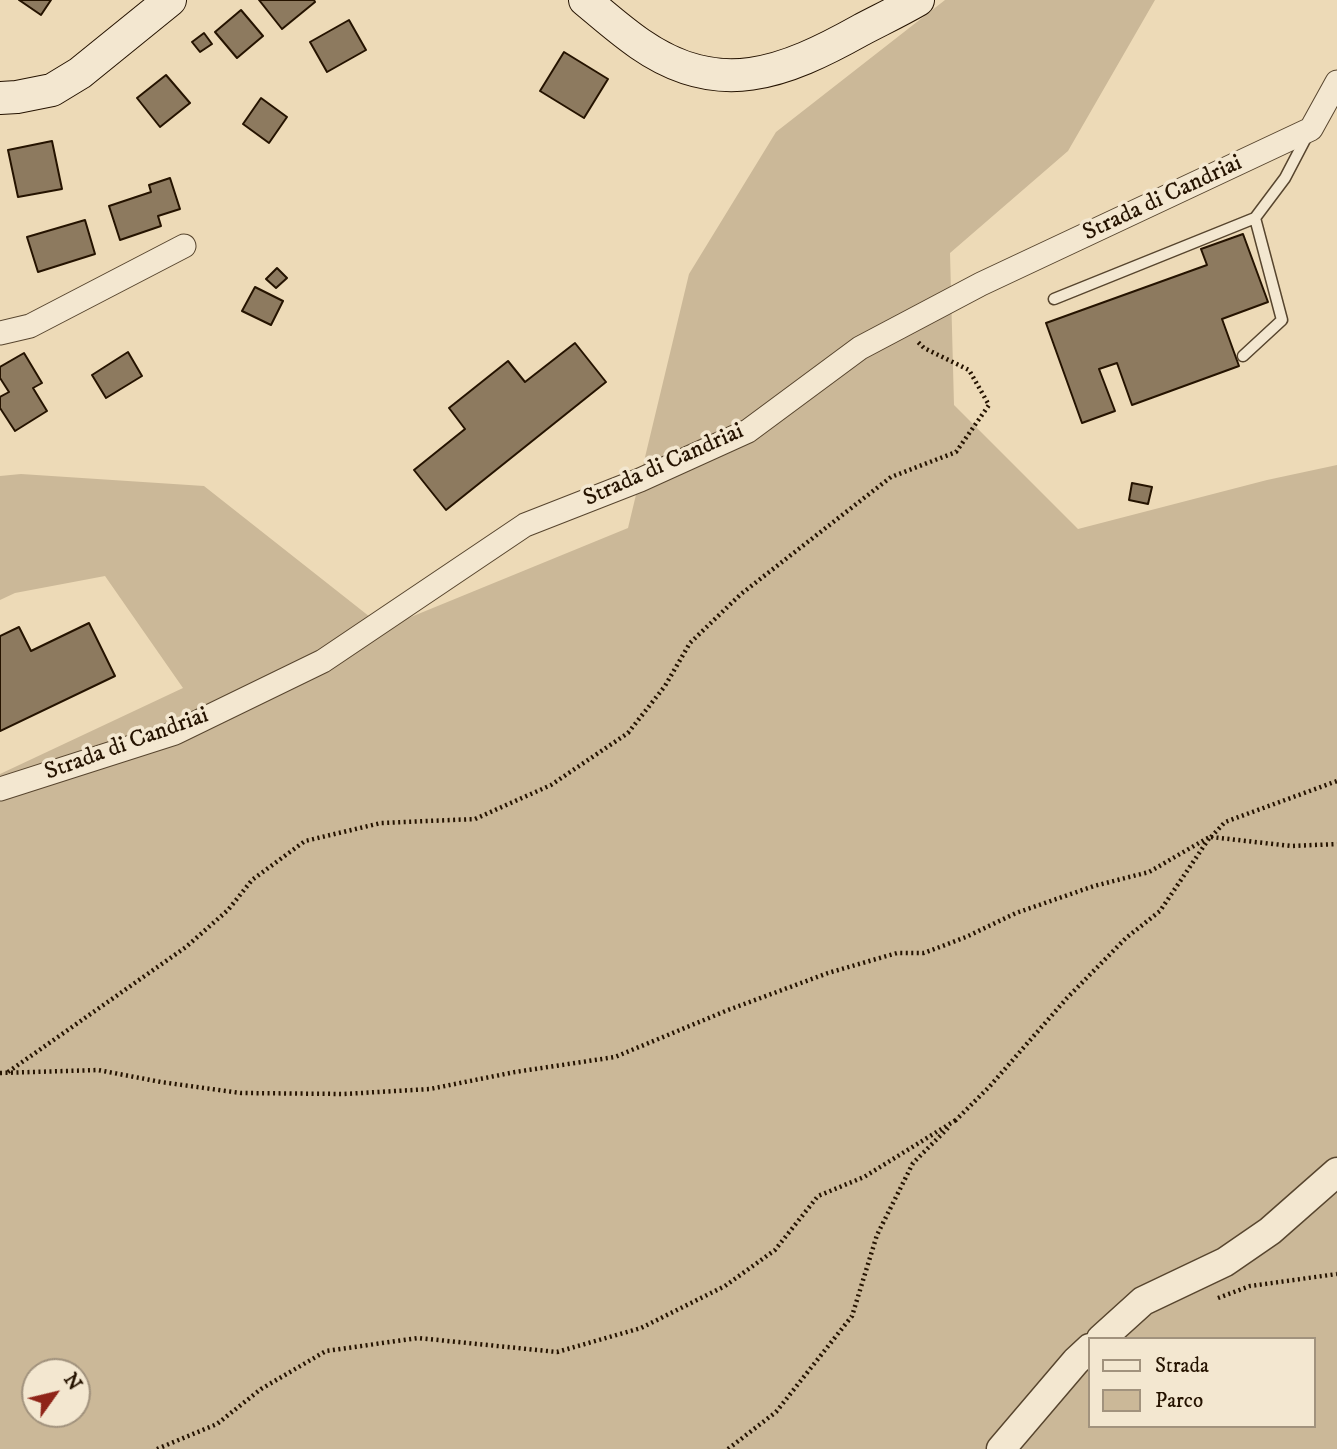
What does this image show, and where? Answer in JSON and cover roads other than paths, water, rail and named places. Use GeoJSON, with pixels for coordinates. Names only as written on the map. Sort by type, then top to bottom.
{"type":"FeatureCollection","features":[{"type":"Feature","properties":{"kind":"main road"},"geometry":{"type":"LineString","coordinates":[[0,98],[52,90],[80,73],[170,0]]}},
{"type":"Feature","properties":{"kind":"main road"},"geometry":{"type":"LineString","coordinates":[[585,0],[640,45],[674,63],[710,75],[748,76],[820,53],[918,0]]}},
{"type":"Feature","properties":{"kind":"street"},"geometry":{"type":"LineString","coordinates":[[1311,129],[1337,82]]}},
{"type":"Feature","properties":{"kind":"street","name":"Strada di Candriai"},"geometry":{"type":"LineString","coordinates":[[0,789],[175,733],[323,661],[525,525],[640,480],[748,430],[860,348],[981,284],[1311,129]]}},
{"type":"Feature","properties":{"kind":"street"},"geometry":{"type":"LineString","coordinates":[[0,333],[30,326],[184,246]]}},
{"type":"Feature","properties":{"kind":"street"},"geometry":{"type":"LineString","coordinates":[[1103,1337],[1143,1301],[1224,1262],[1270,1231],[1337,1171]]}},
{"type":"Feature","properties":{"kind":"street"},"geometry":{"type":"LineString","coordinates":[[1001,1449],[1088,1350]]}},
{"type":"Feature","properties":{"kind":"lane"},"geometry":{"type":"LineString","coordinates":[[1055,299],[1255,218],[1285,178],[1311,129]]}},
{"type":"Feature","properties":{"kind":"lane"},"geometry":{"type":"LineString","coordinates":[[1243,356],[1282,320],[1255,218]]}}]}
